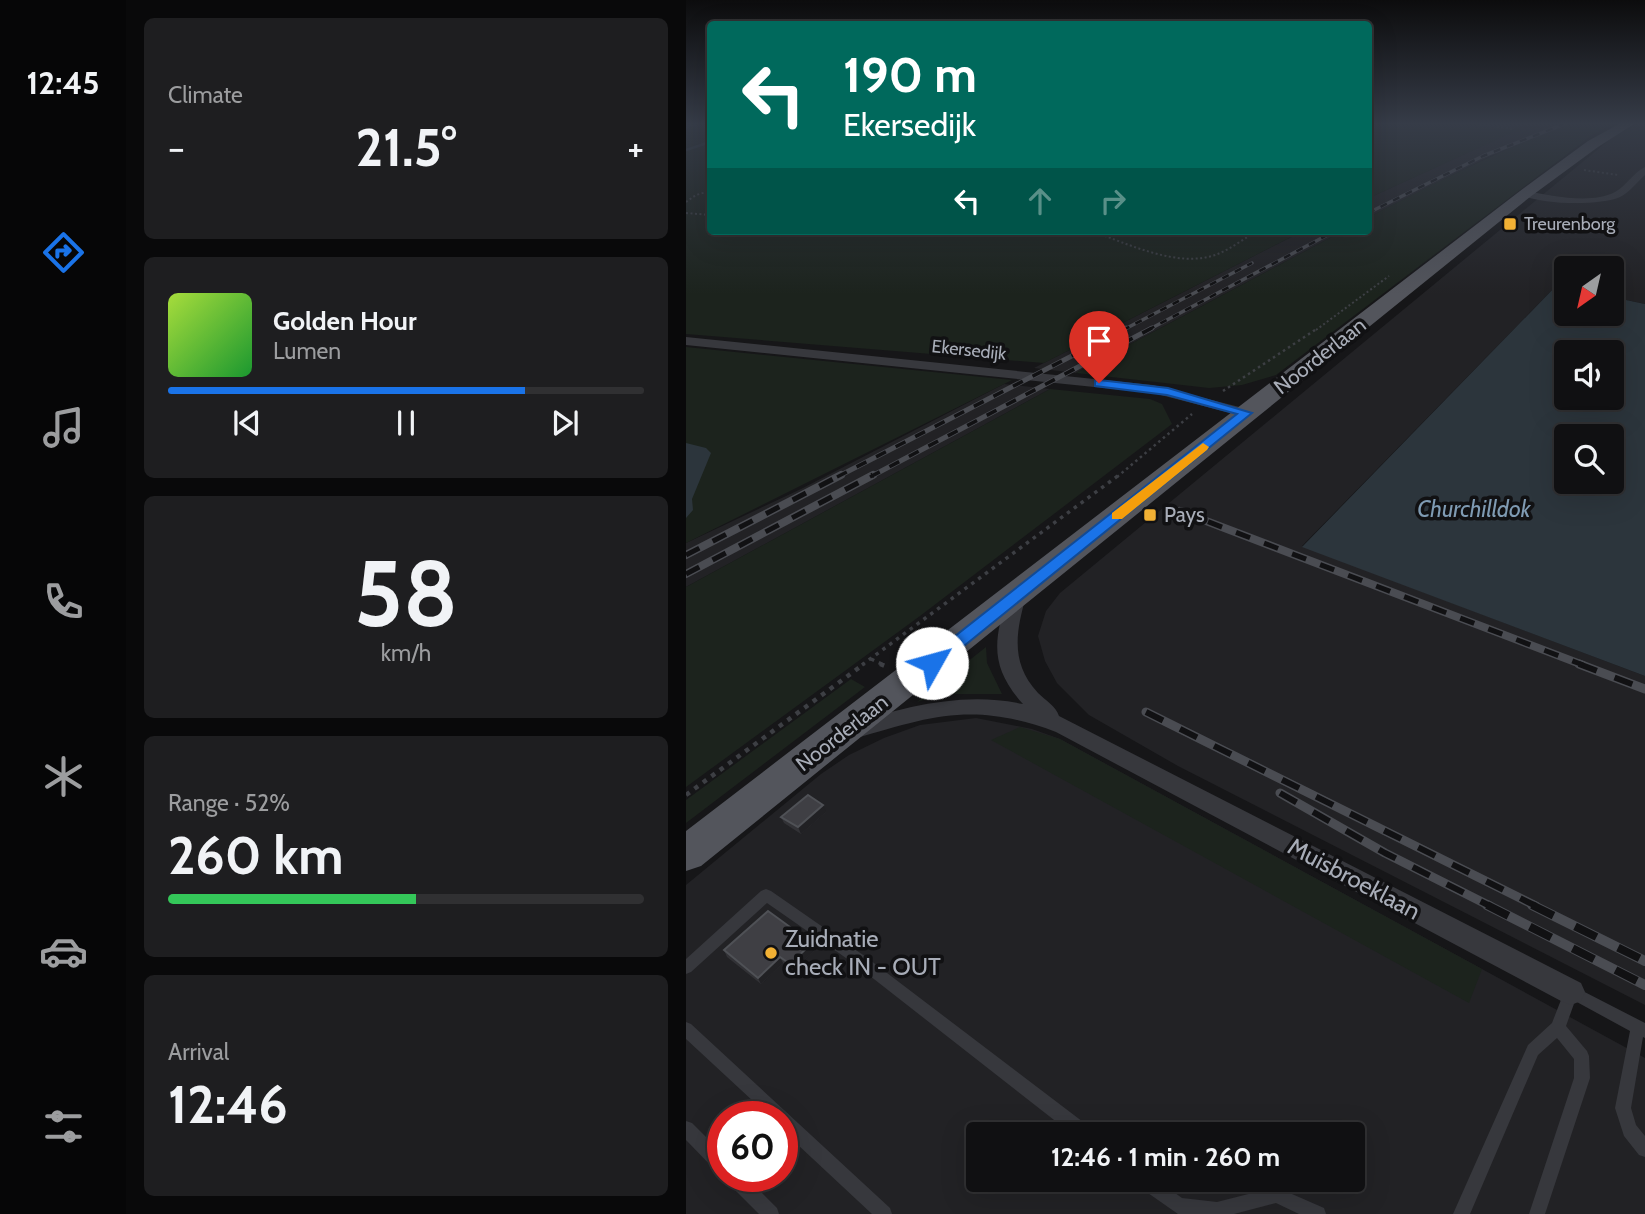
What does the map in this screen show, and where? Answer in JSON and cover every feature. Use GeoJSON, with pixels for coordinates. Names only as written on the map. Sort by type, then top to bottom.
{"type":"FeatureCollection","features":[{"type":"Feature","properties":{"kind":"main road","name":"Noorderlaan"},"geometry":{"type":"LineString","coordinates":[[686,854],[840,736],[1543,181]]}},
{"type":"Feature","properties":{"kind":"street"},"geometry":{"type":"LineString","coordinates":[[1525,194],[1572,199],[1605,198],[1621,193],[1633,181]]}},
{"type":"Feature","properties":{"kind":"street","name":"Ekersedijk"},"geometry":{"type":"LineString","coordinates":[[686,341],[1153,389],[1246,413]]}},
{"type":"Feature","properties":{"kind":"street","name":"Muisbroeklaan"},"geometry":{"type":"LineString","coordinates":[[1017,596],[1005,631],[1005,656],[1013,678],[1031,701],[1063,726]]}},
{"type":"Feature","properties":{"kind":"street","name":"Muisbroeklaan"},"geometry":{"type":"LineString","coordinates":[[840,736],[900,716],[943,708],[985,706],[1021,711],[1063,726],[1572,992]]}},
{"type":"Feature","properties":{"kind":"lane"},"geometry":{"type":"LineString","coordinates":[[686,968],[766,895],[861,961],[1069,1122]]}},
{"type":"Feature","properties":{"kind":"lane"},"geometry":{"type":"LineString","coordinates":[[1461,1214],[1532,1050],[1558,1028],[1572,992]]}},
{"type":"Feature","properties":{"kind":"lane","name":"Muisbroeklaan"},"geometry":{"type":"LineString","coordinates":[[1572,992],[1641,1029]]}},
{"type":"Feature","properties":{"kind":"lane"},"geometry":{"type":"LineString","coordinates":[[1537,1214],[1582,1079],[1582,1056],[1558,1028]]}},
{"type":"Feature","properties":{"kind":"lane"},"geometry":{"type":"LineString","coordinates":[[686,1029],[763,1101]]}},
{"type":"Feature","properties":{"kind":"lane"},"geometry":{"type":"LineString","coordinates":[[1641,1029],[1623,1108],[1630,1130],[1645,1149]]}},
{"type":"Feature","properties":{"kind":"lane"},"geometry":{"type":"LineString","coordinates":[[686,1129],[707,1150]]}},
{"type":"Feature","properties":{"kind":"lane"},"geometry":{"type":"LineString","coordinates":[[798,1134],[884,1214]]}},
{"type":"Feature","properties":{"kind":"lane"},"geometry":{"type":"LineString","coordinates":[[749,1192],[771,1214]]}},
{"type":"Feature","properties":{"kind":"lane"},"geometry":{"type":"LineString","coordinates":[[1160,1192],[1179,1206],[1217,1210],[1276,1195],[1318,1214]]}},
{"type":"Feature","properties":{"kind":"path"},"geometry":{"type":"LineString","coordinates":[[686,202],[707,192]]}},
{"type":"Feature","properties":{"kind":"path"},"geometry":{"type":"LineString","coordinates":[[686,213],[707,215]]}},
{"type":"Feature","properties":{"kind":"path"},"geometry":{"type":"LineString","coordinates":[[1102,235],[1141,250],[1188,257],[1213,256],[1250,235]]}},
{"type":"Feature","properties":{"kind":"path"},"geometry":{"type":"LineString","coordinates":[[1223,391],[1250,374]]}},
{"type":"Feature","properties":{"kind":"path"},"geometry":{"type":"LineString","coordinates":[[686,795],[1130,467],[1196,411]]}},
{"type":"Feature","properties":{"kind":"shaded area"},"geometry":{"type":"Polygon","coordinates":[[[686,181],[707,181],[707,235],[1295,235],[1044,363],[686,334],[686,181]]]}},
{"type":"Feature","properties":{"kind":"shaded area"},"geometry":{"type":"Polygon","coordinates":[[[1372,181],[1407,181],[1372,197],[1372,181]]]}},
{"type":"Feature","properties":{"kind":"shaded area"},"geometry":{"type":"Polygon","coordinates":[[[1407,181],[1441,181],[1372,215],[1372,197],[1407,181]]]}},
{"type":"Feature","properties":{"kind":"shaded area"},"geometry":{"type":"Polygon","coordinates":[[[1442,181],[1532,181],[1276,375],[1242,385],[1209,388],[1076,373],[1335,235],[1372,235],[1372,216],[1442,181]]]}},
{"type":"Feature","properties":{"kind":"shaded area"},"geometry":{"type":"Polygon","coordinates":[[[1560,181],[1645,181],[1645,304],[1624,300],[1624,256],[1554,256],[1554,288],[1302,546],[1645,676],[1645,1005],[1178,766],[1089,715],[1057,683],[1045,661],[1038,636],[1046,611],[1060,593],[1560,181]]]}},
{"type":"Feature","properties":{"kind":"shaded area"},"geometry":{"type":"Polygon","coordinates":[[[1295,235],[1335,235],[1076,373],[1034,368],[1295,235]]]}},
{"type":"Feature","properties":{"kind":"shaded area"},"geometry":{"type":"Polygon","coordinates":[[[686,347],[1012,380],[686,543],[686,347]]]}},
{"type":"Feature","properties":{"kind":"shaded area"},"geometry":{"type":"Polygon","coordinates":[[[1004,384],[1050,389],[686,587],[686,543],[801,489],[1004,384]]]}},
{"type":"Feature","properties":{"kind":"shaded area"},"geometry":{"type":"Polygon","coordinates":[[[1050,389],[1150,399],[1162,404],[1172,424],[920,616],[686,787],[686,587],[1050,389]]]}},
{"type":"Feature","properties":{"kind":"shaded area"},"geometry":{"type":"Polygon","coordinates":[[[986,647],[987,663],[1002,694],[943,694],[917,702],[986,647]]]}},
{"type":"Feature","properties":{"kind":"shaded area"},"geometry":{"type":"Polygon","coordinates":[[[851,679],[865,687],[686,823],[686,800],[851,679]]]}},
{"type":"Feature","properties":{"kind":"shaded area"},"geometry":{"type":"Polygon","coordinates":[[[976,718],[1032,729],[1060,739],[1645,1058],[1645,1214],[686,1214],[686,885],[821,774],[849,755],[920,725],[976,718]]]}},
{"type":"Feature","properties":{"kind":"shaded area"},"geometry":{"type":"Polygon","coordinates":[[[1020,727],[1060,739],[1482,969],[1469,1003],[991,740],[1020,727]]]}},
{"type":"Feature","properties":{"kind":"water","name":"Churchilldok"},"geometry":{"type":"Polygon","coordinates":[[[1554,288],[1554,326],[1624,326],[1624,300],[1645,304],[1645,676],[1302,547],[1554,288]]]}},
{"type":"Feature","properties":{"kind":"water"},"geometry":{"type":"Polygon","coordinates":[[[686,443],[706,448],[711,453],[692,499],[693,510],[686,518],[686,443]]]}},
{"type":"Feature","properties":{"kind":"building"},"geometry":{"type":"Polygon","coordinates":[[[808,795],[823,805],[798,827],[781,817],[808,795]]]}},
{"type":"Feature","properties":{"kind":"building","name":"Zuidnatie check IN - OUT"},"geometry":{"type":"Polygon","coordinates":[[[768,911],[812,943],[790,964],[780,957],[758,978],[724,950],[768,911]]]}},
{"type":"Feature","properties":{"kind":"railway"},"geometry":{"type":"LineString","coordinates":[[1372,211],[1433,181]]}},
{"type":"Feature","properties":{"kind":"railway"},"geometry":{"type":"LineString","coordinates":[[1148,330],[1327,235]]}},
{"type":"Feature","properties":{"kind":"railway"},"geometry":{"type":"LineString","coordinates":[[1123,330],[1252,263]]}},
{"type":"Feature","properties":{"kind":"railway"},"geometry":{"type":"LineString","coordinates":[[837,477],[1126,328]]}},
{"type":"Feature","properties":{"kind":"railway"},"geometry":{"type":"LineString","coordinates":[[870,477],[1152,328]]}},
{"type":"Feature","properties":{"kind":"railway"},"geometry":{"type":"LineString","coordinates":[[686,555],[841,475]]}},
{"type":"Feature","properties":{"kind":"railway"},"geometry":{"type":"LineString","coordinates":[[686,574],[873,475]]}},
{"type":"Feature","properties":{"kind":"railway"},"geometry":{"type":"LineString","coordinates":[[1180,511],[1583,665]]}},
{"type":"Feature","properties":{"kind":"railway"},"geometry":{"type":"LineString","coordinates":[[1579,664],[1645,689]]}},
{"type":"Feature","properties":{"kind":"railway"},"geometry":{"type":"LineString","coordinates":[[1146,712],[1536,906]]}},
{"type":"Feature","properties":{"kind":"railway"},"geometry":{"type":"LineString","coordinates":[[1280,793],[1385,853],[1490,906]]}},
{"type":"Feature","properties":{"kind":"railway"},"geometry":{"type":"LineString","coordinates":[[1487,905],[1645,985]]}},
{"type":"Feature","properties":{"kind":"railway"},"geometry":{"type":"LineString","coordinates":[[1532,905],[1645,961]]}},
{"type":"Feature","properties":{"kind":"slow traffic"},"geometry":{"type":"LineString","coordinates":[[1117,516],[1203,447]]}},
{"type":"Feature","properties":{"kind":"place","name":"Treurenborg"},"geometry":{"type":"Point","coordinates":[1510,224]}},
{"type":"Feature","properties":{"kind":"place","name":"Pays"},"geometry":{"type":"Point","coordinates":[1150,515]}},
{"type":"Feature","properties":{"kind":"place","name":"Zuidnatie check IN - OUT"},"geometry":{"type":"Point","coordinates":[771,953]}},
{"type":"Feature","properties":{"kind":"route"},"geometry":{"type":"LineString","coordinates":[[932,663],[1246,413],[1168,391],[1099,383]]}}]}
